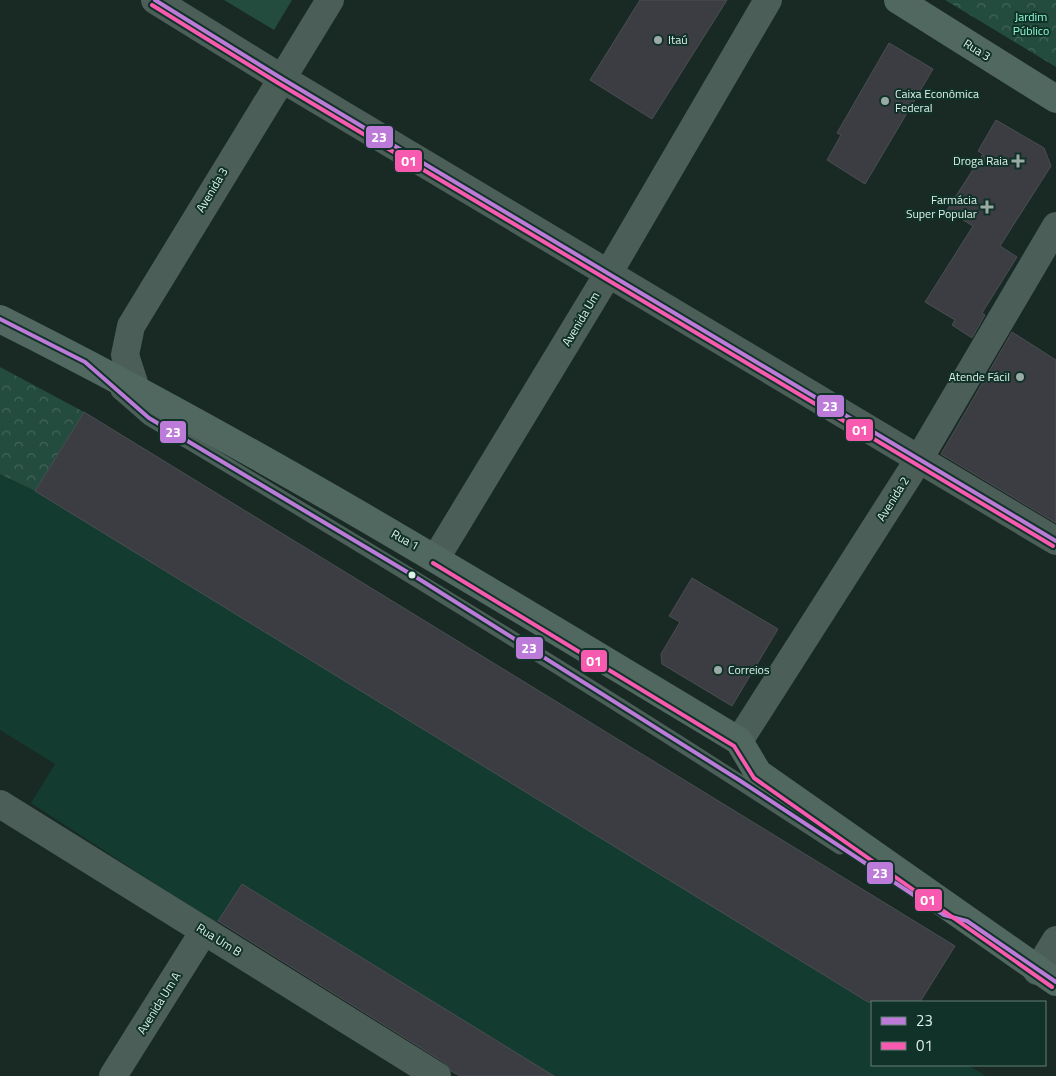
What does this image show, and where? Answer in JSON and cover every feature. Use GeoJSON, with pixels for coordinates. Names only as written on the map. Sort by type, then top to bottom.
{"type":"FeatureCollection","features":[{"type":"Feature","properties":{"kind":"main road","name":"Rua 3"},"geometry":{"type":"LineString","coordinates":[[898,0],[1056,99]]}},
{"type":"Feature","properties":{"kind":"main road","name":"Rua 1"},"geometry":{"type":"LineString","coordinates":[[0,319],[136,389],[436,558],[739,741],[758,773],[1047,977]]}},
{"type":"Feature","properties":{"kind":"street"},"geometry":{"type":"LineString","coordinates":[[155,0],[281,78],[1056,541]]}},
{"type":"Feature","properties":{"kind":"street","name":"Avenida 3"},"geometry":{"type":"LineString","coordinates":[[136,389],[125,355],[131,326],[330,0]]}},
{"type":"Feature","properties":{"kind":"street","name":"Avenida Um"},"geometry":{"type":"LineString","coordinates":[[436,558],[608,274],[768,0]]}},
{"type":"Feature","properties":{"kind":"street","name":"Avenida 2"},"geometry":{"type":"LineString","coordinates":[[739,741],[919,459],[1056,226]]}},
{"type":"Feature","properties":{"kind":"street","name":"Rua Um B"},"geometry":{"type":"LineString","coordinates":[[0,804],[437,1076]]}},
{"type":"Feature","properties":{"kind":"street","name":"Avenida Um A"},"geometry":{"type":"LineString","coordinates":[[113,1076],[204,931]]}},
{"type":"Feature","properties":{"kind":"street"},"geometry":{"type":"LineString","coordinates":[[1047,977],[1056,940]]}},
{"type":"Feature","properties":{"kind":"lane"},"geometry":{"type":"LineString","coordinates":[[85,362],[149,418],[419,579],[739,780],[944,915],[967,921]]}},
{"type":"Feature","properties":{"kind":"shaded area"},"geometry":{"type":"Polygon","coordinates":[[[84,412],[955,946],[921,1001],[871,1001],[871,1066],[970,1066],[986,1076],[554,1076],[242,884],[215,926],[180,900],[31,803],[55,764],[0,730],[0,474],[35,491],[84,412]]]}},
{"type":"Feature","properties":{"kind":"green space"},"geometry":{"type":"Polygon","coordinates":[[[224,0],[292,0],[274,30],[224,0]]]}},
{"type":"Feature","properties":{"kind":"green space","name":"Jardim Público"},"geometry":{"type":"Polygon","coordinates":[[[945,0],[1056,0],[1056,67],[945,0]]]}},
{"type":"Feature","properties":{"kind":"green space"},"geometry":{"type":"Polygon","coordinates":[[[0,367],[84,412],[35,491],[0,474],[0,367]]]}},
{"type":"Feature","properties":{"kind":"building","name":"Itaú"},"geometry":{"type":"Polygon","coordinates":[[[640,0],[727,0],[652,119],[590,80],[640,0]]]}},
{"type":"Feature","properties":{"kind":"building","name":"Caixa Econômica Federal"},"geometry":{"type":"Polygon","coordinates":[[[889,43],[933,69],[865,184],[827,160],[841,135],[837,133],[889,43]]]}},
{"type":"Feature","properties":{"kind":"building"},"geometry":{"type":"Polygon","coordinates":[[[996,120],[1044,148],[1051,166],[1000,246],[1017,257],[982,313],[985,315],[972,338],[952,325],[955,320],[925,302],[973,226],[947,210],[983,154],[978,151],[996,120]]]}},
{"type":"Feature","properties":{"kind":"building"},"geometry":{"type":"Polygon","coordinates":[[[1012,332],[1056,360],[1056,523],[941,454],[1012,332]]]}},
{"type":"Feature","properties":{"kind":"building"},"geometry":{"type":"Polygon","coordinates":[[[84,412],[955,946],[921,1001],[868,1002],[35,491],[84,412]]]}},
{"type":"Feature","properties":{"kind":"building"},"geometry":{"type":"Polygon","coordinates":[[[692,578],[778,629],[732,706],[662,664],[661,654],[680,622],[669,616],[692,578]]]}},
{"type":"Feature","properties":{"kind":"building"},"geometry":{"type":"Polygon","coordinates":[[[242,884],[554,1076],[460,1076],[451,1071],[445,1063],[218,921],[242,884]]]}},
{"type":"Feature","properties":{"kind":"transit line","name":"23"},"geometry":{"type":"LineString","coordinates":[[155,0],[281,78],[1056,541]]}},
{"type":"Feature","properties":{"kind":"transit line","name":"01"},"geometry":{"type":"LineString","coordinates":[[152,5],[278,83],[1053,546]]}},
{"type":"Feature","properties":{"kind":"transit line","name":"23"},"geometry":{"type":"LineString","coordinates":[[0,319],[85,362],[149,418],[419,579],[739,780],[944,915],[967,921],[1056,982]]}},
{"type":"Feature","properties":{"kind":"transit line","name":"01"},"geometry":{"type":"LineString","coordinates":[[433,563],[734,746],[754,778],[1052,987]]}},
{"type":"Feature","properties":{"kind":"place","name":"Itaú"},"geometry":{"type":"Point","coordinates":[658,40]}},
{"type":"Feature","properties":{"kind":"place","name":"Caixa Econômica Federal"},"geometry":{"type":"Point","coordinates":[885,101]}},
{"type":"Feature","properties":{"kind":"place","name":"Droga Raia"},"geometry":{"type":"Point","coordinates":[1018,161]}},
{"type":"Feature","properties":{"kind":"place","name":"Farmácia Super Popular"},"geometry":{"type":"Point","coordinates":[987,207]}},
{"type":"Feature","properties":{"kind":"place","name":"Atende Fácil"},"geometry":{"type":"Point","coordinates":[1020,377]}},
{"type":"Feature","properties":{"kind":"place","name":"Correios"},"geometry":{"type":"Point","coordinates":[718,670]}}]}
